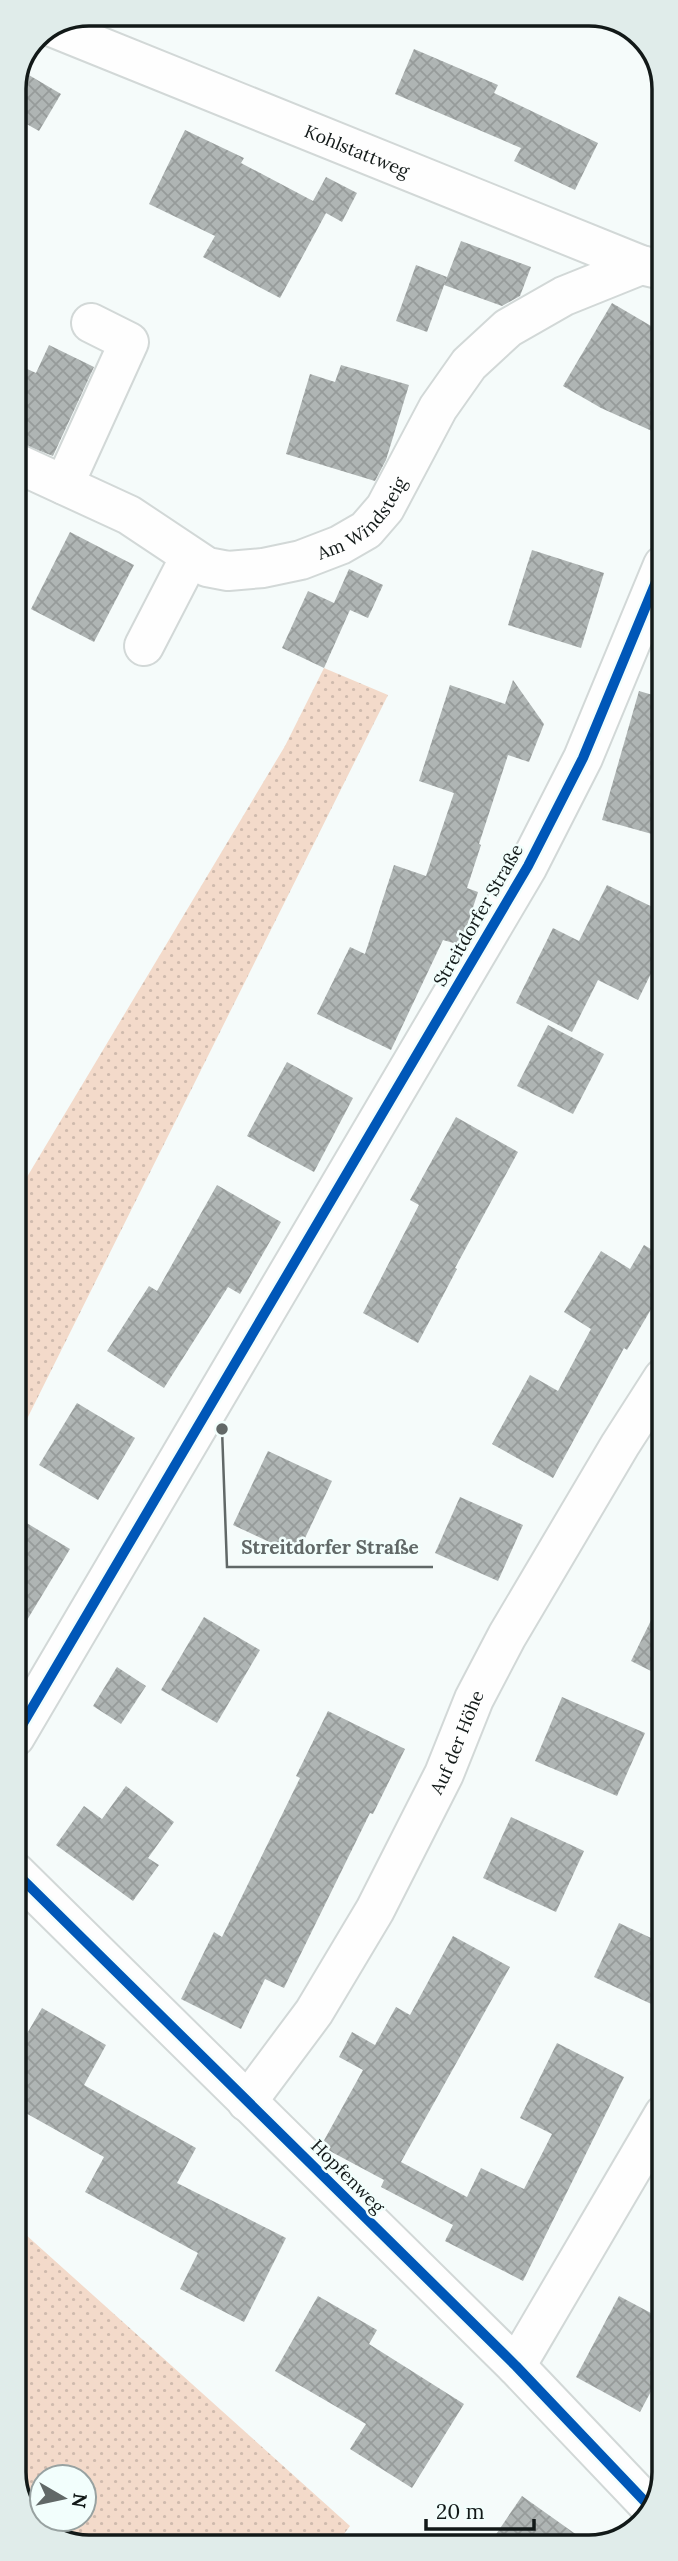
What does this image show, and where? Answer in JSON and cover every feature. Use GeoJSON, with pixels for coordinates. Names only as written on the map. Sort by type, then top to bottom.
{"type":"FeatureCollection","features":[{"type":"Feature","properties":{"kind":"street","name":"Kohlstattweg"},"geometry":{"type":"LineString","coordinates":[[64,32],[652,267]]}},
{"type":"Feature","properties":{"kind":"street","name":"Am Windsteig"},"geometry":{"type":"LineString","coordinates":[[26,468],[130,515],[207,567],[228,571],[263,568],[301,560],[340,545],[366,530],[385,508],[438,408],[469,364],[508,328],[564,296],[652,267]]}},
{"type":"Feature","properties":{"kind":"street"},"geometry":{"type":"LineString","coordinates":[[64,485],[129,342],[91,323]]}},
{"type":"Feature","properties":{"kind":"street"},"geometry":{"type":"LineString","coordinates":[[144,646],[190,557]]}},
{"type":"Feature","properties":{"kind":"street","name":"Streitdorfer Straße"},"geometry":{"type":"LineString","coordinates":[[26,1718],[528,866],[583,758],[652,592]]}},
{"type":"Feature","properties":{"kind":"street","name":"Auf der Höhe"},"geometry":{"type":"LineString","coordinates":[[247,2102],[314,2012],[375,1910],[444,1774],[474,1699],[507,1636],[652,1395]]}},
{"type":"Feature","properties":{"kind":"street","name":"Hopfenweg"},"geometry":{"type":"LineString","coordinates":[[26,1883],[516,2366],[644,2501]]}},
{"type":"Feature","properties":{"kind":"street"},"geometry":{"type":"LineString","coordinates":[[516,2366],[652,2134]]}},
{"type":"Feature","properties":{"kind":"shaded area"},"geometry":{"type":"Polygon","coordinates":[[[324,668],[388,695],[26,1421],[26,1179],[285,746],[324,668]]]}},
{"type":"Feature","properties":{"kind":"shaded area"},"geometry":{"type":"Polygon","coordinates":[[[26,2235],[350,2526],[343,2535],[74,2533],[98,2533],[98,2463],[28,2463],[28,2487],[27,2484],[26,2235]]]}},
{"type":"Feature","properties":{"kind":"building"},"geometry":{"type":"Polygon","coordinates":[[[414,49],[498,85],[494,93],[598,143],[575,190],[514,161],[521,148],[395,94],[414,49]]]}},
{"type":"Feature","properties":{"kind":"building"},"geometry":{"type":"Polygon","coordinates":[[[28,74],[61,94],[39,131],[26,124],[28,74]]]}},
{"type":"Feature","properties":{"kind":"building"},"geometry":{"type":"Polygon","coordinates":[[[185,130],[244,158],[241,163],[313,201],[326,177],[357,193],[342,222],[326,213],[280,298],[203,257],[215,236],[149,204],[185,130]]]}},
{"type":"Feature","properties":{"kind":"building"},"geometry":{"type":"Polygon","coordinates":[[[461,241],[531,267],[520,296],[502,306],[444,285],[461,241]]]}},
{"type":"Feature","properties":{"kind":"building"},"geometry":{"type":"Polygon","coordinates":[[[416,265],[447,277],[427,332],[396,321],[416,265]]]}},
{"type":"Feature","properties":{"kind":"building"},"geometry":{"type":"Polygon","coordinates":[[[612,303],[652,327],[652,431],[601,408],[563,386],[612,303]]]}},
{"type":"Feature","properties":{"kind":"building"},"geometry":{"type":"Polygon","coordinates":[[[49,345],[94,367],[53,456],[26,446],[26,368],[36,373],[49,345]]]}},
{"type":"Feature","properties":{"kind":"building"},"geometry":{"type":"Polygon","coordinates":[[[341,365],[409,385],[386,460],[375,481],[286,454],[310,374],[335,382],[341,365]]]}},
{"type":"Feature","properties":{"kind":"building"},"geometry":{"type":"Polygon","coordinates":[[[70,532],[134,565],[94,642],[31,609],[70,532]]]}},
{"type":"Feature","properties":{"kind":"building"},"geometry":{"type":"Polygon","coordinates":[[[532,550],[604,573],[581,648],[508,625],[532,550]]]}},
{"type":"Feature","properties":{"kind":"building"},"geometry":{"type":"Polygon","coordinates":[[[349,569],[383,585],[368,618],[350,610],[324,668],[282,648],[308,591],[334,603],[349,569]]]}},
{"type":"Feature","properties":{"kind":"building"},"geometry":{"type":"Polygon","coordinates":[[[513,680],[544,724],[529,762],[508,755],[467,888],[478,892],[466,929],[457,944],[443,940],[391,1050],[317,1014],[350,947],[365,954],[394,865],[426,876],[454,793],[419,781],[450,685],[505,704],[513,680]]]}},
{"type":"Feature","properties":{"kind":"building"},"geometry":{"type":"Polygon","coordinates":[[[639,691],[652,695],[652,834],[602,820],[639,691]]]}},
{"type":"Feature","properties":{"kind":"building"},"geometry":{"type":"Polygon","coordinates":[[[607,885],[652,907],[652,971],[638,1000],[598,980],[572,1032],[516,1003],[553,928],[579,941],[607,885]]]}},
{"type":"Feature","properties":{"kind":"building"},"geometry":{"type":"Polygon","coordinates":[[[548,1025],[604,1054],[573,1114],[517,1086],[548,1025]]]}},
{"type":"Feature","properties":{"kind":"building"},"geometry":{"type":"Polygon","coordinates":[[[287,1062],[353,1098],[314,1172],[247,1136],[287,1062]]]}},
{"type":"Feature","properties":{"kind":"building"},"geometry":{"type":"Polygon","coordinates":[[[456,1117],[518,1152],[418,1343],[363,1313],[419,1205],[410,1200],[456,1117]]]}},
{"type":"Feature","properties":{"kind":"building"},"geometry":{"type":"Polygon","coordinates":[[[217,1185],[281,1222],[240,1294],[228,1287],[164,1388],[107,1351],[149,1286],[157,1291],[217,1185]]]}},
{"type":"Feature","properties":{"kind":"building"},"geometry":{"type":"Polygon","coordinates":[[[644,1245],[652,1250],[652,1308],[627,1350],[624,1348],[553,1478],[492,1444],[530,1375],[558,1391],[591,1329],[564,1312],[601,1251],[630,1269],[644,1245]]]}},
{"type":"Feature","properties":{"kind":"building"},"geometry":{"type":"Polygon","coordinates":[[[77,1403],[135,1438],[98,1500],[39,1465],[77,1403]]]}},
{"type":"Feature","properties":{"kind":"building"},"geometry":{"type":"Polygon","coordinates":[[[268,1451],[332,1481],[297,1555],[233,1525],[268,1451]]]}},
{"type":"Feature","properties":{"kind":"building"},"geometry":{"type":"Polygon","coordinates":[[[460,1497],[523,1525],[498,1581],[435,1553],[460,1497]]]}},
{"type":"Feature","properties":{"kind":"building"},"geometry":{"type":"Polygon","coordinates":[[[26,1523],[70,1549],[26,1622],[26,1523]]]}},
{"type":"Feature","properties":{"kind":"building"},"geometry":{"type":"Polygon","coordinates":[[[204,1617],[260,1650],[217,1723],[161,1690],[204,1617]]]}},
{"type":"Feature","properties":{"kind":"building"},"geometry":{"type":"Polygon","coordinates":[[[652,1618],[652,1672],[631,1661],[652,1618]]]}},
{"type":"Feature","properties":{"kind":"building"},"geometry":{"type":"Polygon","coordinates":[[[117,1667],[146,1686],[121,1724],[93,1706],[117,1667]]]}},
{"type":"Feature","properties":{"kind":"building"},"geometry":{"type":"Polygon","coordinates":[[[562,1697],[645,1733],[617,1796],[535,1761],[562,1697]]]}},
{"type":"Feature","properties":{"kind":"building"},"geometry":{"type":"Polygon","coordinates":[[[328,1711],[405,1749],[373,1814],[370,1813],[284,1988],[265,1979],[241,2029],[181,1999],[214,1932],[222,1937],[300,1778],[296,1776],[328,1711]]]}},
{"type":"Feature","properties":{"kind":"building"},"geometry":{"type":"Polygon","coordinates":[[[126,1786],[174,1822],[148,1858],[159,1865],[133,1901],[56,1845],[84,1806],[102,1819],[126,1786]]]}},
{"type":"Feature","properties":{"kind":"building"},"geometry":{"type":"Polygon","coordinates":[[[511,1817],[584,1851],[556,1912],[483,1878],[511,1817]]]}},
{"type":"Feature","properties":{"kind":"building"},"geometry":{"type":"Polygon","coordinates":[[[619,1923],[652,1938],[652,2004],[594,1977],[619,1923]]]}},
{"type":"Feature","properties":{"kind":"building"},"geometry":{"type":"Polygon","coordinates":[[[453,1936],[510,1967],[401,2162],[467,2197],[481,2168],[524,2189],[552,2134],[520,2118],[557,2043],[624,2077],[523,2281],[445,2241],[453,2225],[381,2187],[384,2180],[328,2150],[322,2144],[363,2070],[339,2057],[352,2032],[375,2045],[396,2007],[410,2015],[453,1936]]]}},
{"type":"Feature","properties":{"kind":"building"},"geometry":{"type":"Polygon","coordinates":[[[42,2008],[106,2045],[84,2085],[196,2148],[177,2183],[286,2238],[244,2322],[180,2289],[198,2253],[85,2192],[104,2157],[26,2113],[26,2035],[42,2008]]]}},
{"type":"Feature","properties":{"kind":"building"},"geometry":{"type":"Polygon","coordinates":[[[318,2296],[377,2330],[369,2344],[464,2404],[412,2488],[350,2449],[366,2424],[275,2371],[318,2296]]]}},
{"type":"Feature","properties":{"kind":"building"},"geometry":{"type":"Polygon","coordinates":[[[619,2296],[652,2314],[652,2390],[640,2412],[576,2377],[619,2296]]]}},
{"type":"Feature","properties":{"kind":"building"},"geometry":{"type":"Polygon","coordinates":[[[522,2496],[577,2535],[495,2535],[522,2496]]]}},
{"type":"Feature","properties":{"kind":"cycle path"},"geometry":{"type":"LineString","coordinates":[[26,1718],[528,866],[583,758],[652,592]]}},
{"type":"Feature","properties":{"kind":"cycle path"},"geometry":{"type":"LineString","coordinates":[[26,1883],[516,2366],[644,2501]]}},
{"type":"Feature","properties":{"kind":"place","name":"Streitdorfer Straße"},"geometry":{"type":"Point","coordinates":[222,1429]}}]}
